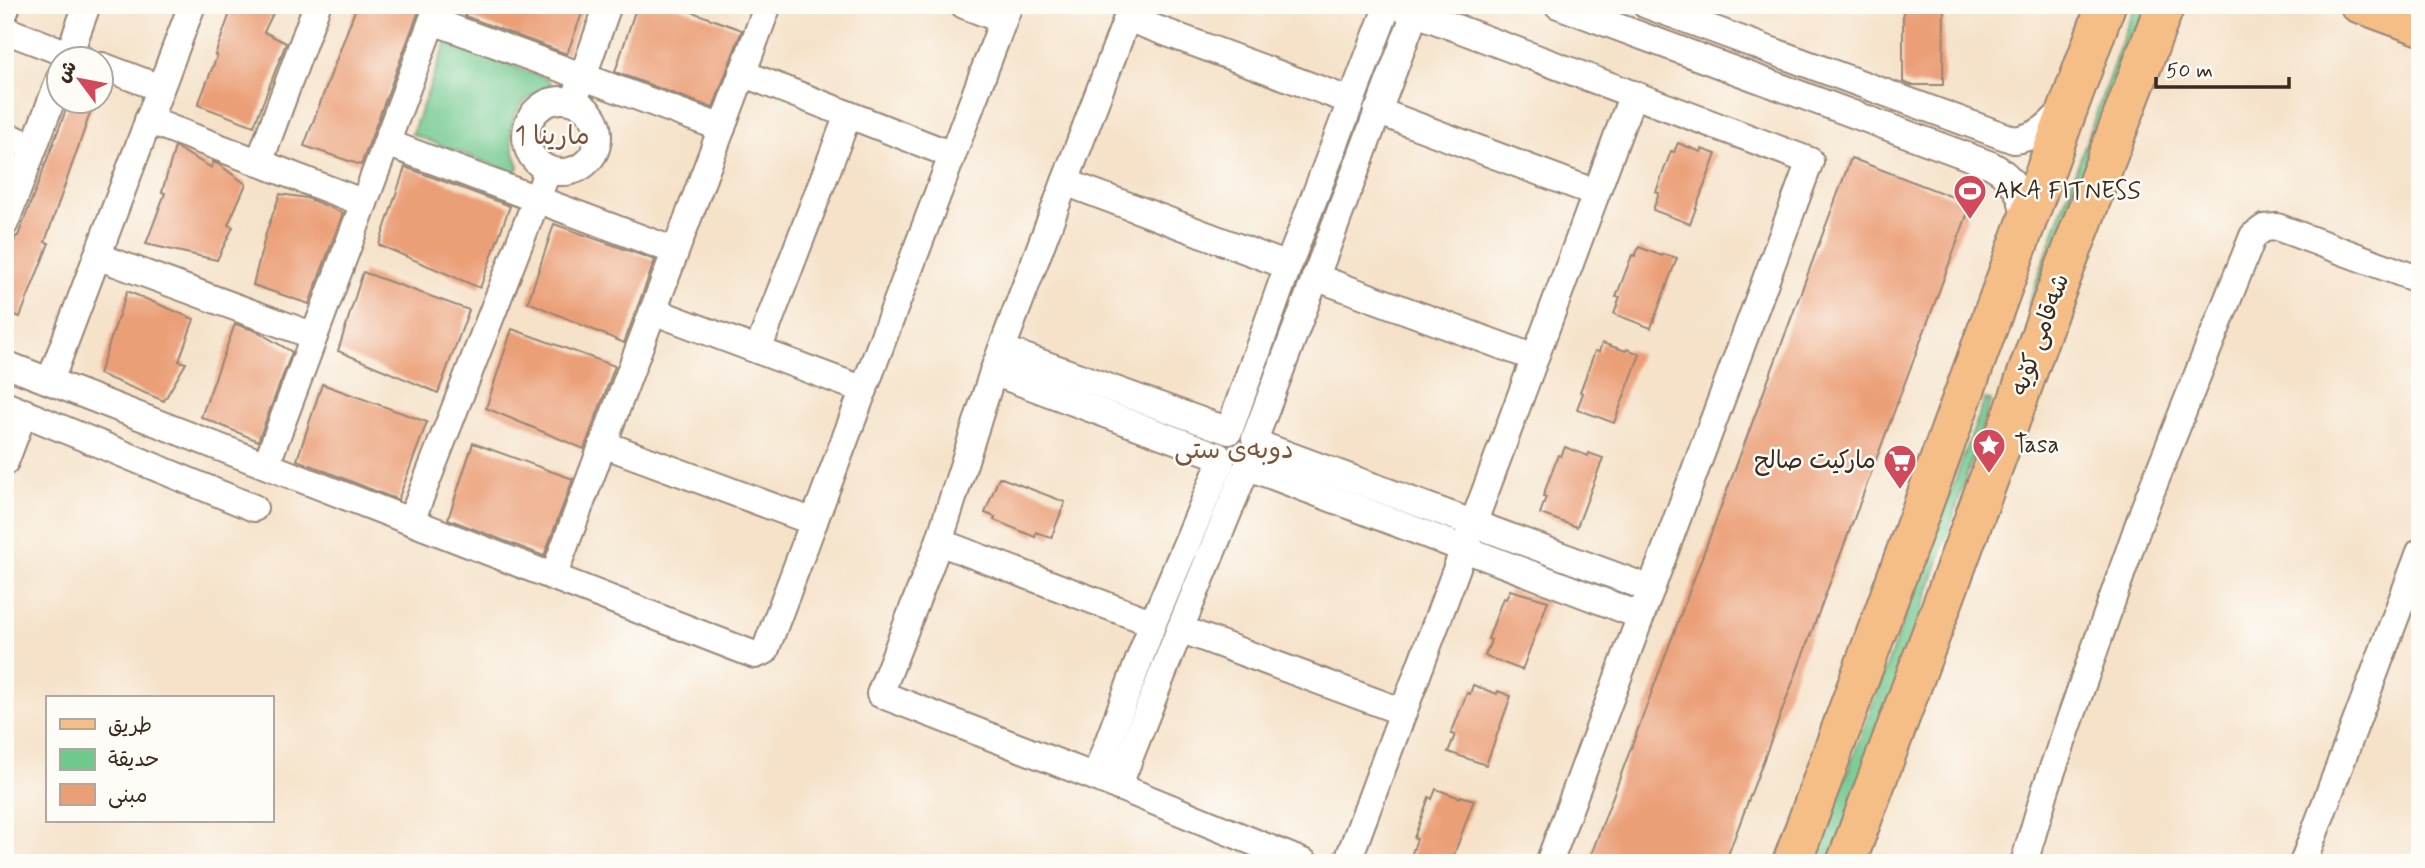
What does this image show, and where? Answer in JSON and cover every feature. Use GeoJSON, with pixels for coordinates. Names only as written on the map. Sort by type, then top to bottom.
{"type":"FeatureCollection","features":[{"type":"Feature","properties":{"kind":"highway"},"geometry":{"type":"LineString","coordinates":[[1792,863],[2106,5]]}},
{"type":"Feature","properties":{"kind":"highway","name":"شەقامی کۆیە"},"geometry":{"type":"LineString","coordinates":[[1846,863],[2051,305],[2166,13]]}},
{"type":"Feature","properties":{"kind":"highway"},"geometry":{"type":"LineString","coordinates":[[2002,288],[2004,299],[2011,308],[2021,313],[2032,315],[2043,312],[2051,305]]}},
{"type":"Feature","properties":{"kind":"highway"},"geometry":{"type":"LineString","coordinates":[[1964,390],[1983,372],[1993,370],[2002,373],[2008,381],[2014,411]]}},
{"type":"Feature","properties":{"kind":"main road"},"geometry":{"type":"LineString","coordinates":[[2357,5],[2420,28]]}},
{"type":"Feature","properties":{"kind":"street"},"geometry":{"type":"LineString","coordinates":[[5,11],[8,5]]}},
{"type":"Feature","properties":{"kind":"street"},"geometry":{"type":"LineString","coordinates":[[75,46],[87,5]]}},
{"type":"Feature","properties":{"kind":"street"},"geometry":{"type":"LineString","coordinates":[[50,381],[191,5]]}},
{"type":"Feature","properties":{"kind":"street"},"geometry":{"type":"LineString","coordinates":[[259,163],[317,5]]}},
{"type":"Feature","properties":{"kind":"street"},"geometry":{"type":"LineString","coordinates":[[578,89],[562,99],[539,107],[526,128],[529,152],[536,162],[548,170],[570,172],[581,167],[596,149],[598,138],[592,115],[584,107],[578,89],[608,5]]}},
{"type":"Feature","properties":{"kind":"street"},"geometry":{"type":"LineString","coordinates":[[554,577],[768,5]]}},
{"type":"Feature","properties":{"kind":"street"},"geometry":{"type":"LineString","coordinates":[[5,364],[758,655],[765,651],[1006,13],[964,5]]}},
{"type":"Feature","properties":{"kind":"street"},"geometry":{"type":"LineString","coordinates":[[1229,431],[1288,265],[1388,5]]}},
{"type":"Feature","properties":{"kind":"street"},"geometry":{"type":"LineString","coordinates":[[1559,5],[1999,169],[2012,180],[2020,196],[2025,218],[2023,235]]}},
{"type":"Feature","properties":{"kind":"street"},"geometry":{"type":"LineString","coordinates":[[1647,5],[2009,139],[2037,135],[2056,119],[2074,94]]}},
{"type":"Feature","properties":{"kind":"street"},"geometry":{"type":"LineString","coordinates":[[1107,782],[1180,629],[1241,456],[1315,277],[1377,111],[1409,8],[1810,161],[1549,863]]}},
{"type":"Feature","properties":{"kind":"street"},"geometry":{"type":"LineString","coordinates":[[1305,863],[1107,782],[880,694],[939,542],[997,360],[1130,12],[1351,101]]}},
{"type":"Feature","properties":{"kind":"street"},"geometry":{"type":"LineString","coordinates":[[266,465],[435,13],[578,89],[722,128]]}},
{"type":"Feature","properties":{"kind":"street"},"geometry":{"type":"LineString","coordinates":[[5,30],[46,51]]}},
{"type":"Feature","properties":{"kind":"street"},"geometry":{"type":"LineString","coordinates":[[116,71],[160,88]]}},
{"type":"Feature","properties":{"kind":"street"},"geometry":{"type":"LineString","coordinates":[[742,73],[952,155]]}},
{"type":"Feature","properties":{"kind":"street"},"geometry":{"type":"LineString","coordinates":[[1347,863],[1633,94]]}},
{"type":"Feature","properties":{"kind":"street"},"geometry":{"type":"LineString","coordinates":[[1377,111],[1596,193]]}},
{"type":"Feature","properties":{"kind":"street"},"geometry":{"type":"LineString","coordinates":[[758,350],[848,114]]}},
{"type":"Feature","properties":{"kind":"street"},"geometry":{"type":"LineString","coordinates":[[5,223],[47,116]]}},
{"type":"Feature","properties":{"kind":"street"},"geometry":{"type":"LineString","coordinates":[[148,120],[364,203]]}},
{"type":"Feature","properties":{"kind":"street"},"geometry":{"type":"LineString","coordinates":[[5,136],[34,146]]}},
{"type":"Feature","properties":{"kind":"street"},"geometry":{"type":"LineString","coordinates":[[1999,169],[2009,139]]}},
{"type":"Feature","properties":{"kind":"street"},"geometry":{"type":"LineString","coordinates":[[387,143],[676,251]]}},
{"type":"Feature","properties":{"kind":"street"},"geometry":{"type":"LineString","coordinates":[[1331,154],[1357,163]]}},
{"type":"Feature","properties":{"kind":"street"},"geometry":{"type":"LineString","coordinates":[[411,521],[548,170]]}},
{"type":"Feature","properties":{"kind":"street"},"geometry":{"type":"LineString","coordinates":[[1065,181],[1288,265]]}},
{"type":"Feature","properties":{"kind":"street"},"geometry":{"type":"LineString","coordinates":[[2024,863],[2046,788],[2144,509],[2253,236],[2264,228],[2277,227],[2420,280]]}},
{"type":"Feature","properties":{"kind":"street"},"geometry":{"type":"LineString","coordinates":[[97,256],[314,336]]}},
{"type":"Feature","properties":{"kind":"street"},"geometry":{"type":"LineString","coordinates":[[1315,277],[1535,358]]}},
{"type":"Feature","properties":{"kind":"street"},"geometry":{"type":"LineString","coordinates":[[653,311],[864,390]]}},
{"type":"Feature","properties":{"kind":"street"},"geometry":{"type":"LineString","coordinates":[[997,360],[1229,431],[1240,429],[1241,456],[1153,622],[1107,782]]}},
{"type":"Feature","properties":{"kind":"street"},"geometry":{"type":"LineString","coordinates":[[997,360],[1241,456],[1464,550],[1641,616]]}},
{"type":"Feature","properties":{"kind":"street"},"geometry":{"type":"LineString","coordinates":[[5,462],[15,408],[254,508]]}},
{"type":"Feature","properties":{"kind":"street"},"geometry":{"type":"LineString","coordinates":[[603,444],[814,522]]}},
{"type":"Feature","properties":{"kind":"street"},"geometry":{"type":"LineString","coordinates":[[1241,456],[1473,524],[1651,589]]}},
{"type":"Feature","properties":{"kind":"street"},"geometry":{"type":"LineString","coordinates":[[939,542],[1153,622]]}},
{"type":"Feature","properties":{"kind":"street"},"geometry":{"type":"LineString","coordinates":[[2303,863],[2420,552]]}},
{"type":"Feature","properties":{"kind":"street"},"geometry":{"type":"LineString","coordinates":[[1180,629],[1404,712]]}},
{"type":"Feature","properties":{"kind":"green space"},"geometry":{"type":"Polygon","coordinates":[[[2135,5],[2147,5],[2036,308],[2028,305],[2135,5]]]}},
{"type":"Feature","properties":{"kind":"green space"},"geometry":{"type":"Polygon","coordinates":[[[447,41],[547,79],[552,85],[528,99],[515,114],[511,140],[519,166],[514,173],[412,134],[447,41]]]}},
{"type":"Feature","properties":{"kind":"green space"},"geometry":{"type":"Polygon","coordinates":[[[1985,399],[1991,400],[1912,643],[1832,863],[1814,863],[1985,399]]]}},
{"type":"Feature","properties":{"kind":"building"},"geometry":{"type":"Polygon","coordinates":[[[236,5],[277,5],[264,32],[286,43],[254,126],[198,105],[230,13],[233,15],[236,5]]]}},
{"type":"Feature","properties":{"kind":"building"},"geometry":{"type":"Polygon","coordinates":[[[357,5],[421,5],[361,165],[304,146],[357,5]]]}},
{"type":"Feature","properties":{"kind":"building"},"geometry":{"type":"Polygon","coordinates":[[[468,5],[585,5],[567,54],[465,16],[468,5]]]}},
{"type":"Feature","properties":{"kind":"building"},"geometry":{"type":"Polygon","coordinates":[[[637,5],[673,5],[742,30],[713,108],[615,72],[637,5]]]}},
{"type":"Feature","properties":{"kind":"building"},"geometry":{"type":"Polygon","coordinates":[[[1903,5],[1944,5],[1943,85],[1911,85],[1903,82],[1903,5]]]}},
{"type":"Feature","properties":{"kind":"building"},"geometry":{"type":"Polygon","coordinates":[[[64,116],[89,116],[45,242],[49,243],[20,317],[5,311],[5,263],[64,116]]]}},
{"type":"Feature","properties":{"kind":"building"},"geometry":{"type":"Polygon","coordinates":[[[1678,143],[1701,152],[1702,149],[1716,154],[1690,224],[1653,210],[1659,193],[1656,192],[1671,151],[1674,152],[1678,143]]]}},
{"type":"Feature","properties":{"kind":"building"},"geometry":{"type":"Polygon","coordinates":[[[175,147],[212,168],[213,162],[218,164],[246,184],[228,225],[233,227],[217,260],[146,244],[165,193],[162,192],[175,147]]]}},
{"type":"Feature","properties":{"kind":"building"},"geometry":{"type":"Polygon","coordinates":[[[1851,158],[1971,204],[1934,305],[1725,863],[1588,863],[1851,158]]]}},
{"type":"Feature","properties":{"kind":"building"},"geometry":{"type":"Polygon","coordinates":[[[405,167],[510,206],[480,288],[379,245],[405,167]]]}},
{"type":"Feature","properties":{"kind":"building"},"geometry":{"type":"Polygon","coordinates":[[[280,194],[307,198],[343,213],[309,304],[253,285],[266,233],[280,194]]]}},
{"type":"Feature","properties":{"kind":"building"},"geometry":{"type":"Polygon","coordinates":[[[554,224],[655,260],[624,343],[528,302],[554,224]]]}},
{"type":"Feature","properties":{"kind":"building"},"geometry":{"type":"Polygon","coordinates":[[[1639,247],[1662,256],[1663,254],[1677,258],[1651,328],[1614,314],[1620,297],[1616,297],[1632,255],[1635,256],[1639,247]]]}},
{"type":"Feature","properties":{"kind":"building"},"geometry":{"type":"Polygon","coordinates":[[[363,272],[469,310],[438,393],[338,351],[363,272]]]}},
{"type":"Feature","properties":{"kind":"building"},"geometry":{"type":"Polygon","coordinates":[[[127,291],[194,319],[179,361],[186,363],[164,401],[99,374],[127,291]]]}},
{"type":"Feature","properties":{"kind":"building"},"geometry":{"type":"Polygon","coordinates":[[[235,324],[256,331],[292,352],[258,441],[201,417],[235,324]]]}},
{"type":"Feature","properties":{"kind":"building"},"geometry":{"type":"Polygon","coordinates":[[[512,329],[615,366],[584,449],[486,408],[512,329]]]}},
{"type":"Feature","properties":{"kind":"building"},"geometry":{"type":"Polygon","coordinates":[[[1602,343],[1640,354],[1614,423],[1577,409],[1583,393],[1580,392],[1595,351],[1599,352],[1602,343]]]}},
{"type":"Feature","properties":{"kind":"building"},"geometry":{"type":"Polygon","coordinates":[[[322,384],[427,422],[398,500],[297,460],[322,384]]]}},
{"type":"Feature","properties":{"kind":"building"},"geometry":{"type":"Polygon","coordinates":[[[473,443],[573,479],[544,556],[448,519],[473,443]]]}},
{"type":"Feature","properties":{"kind":"building"},"geometry":{"type":"Polygon","coordinates":[[[1565,447],[1588,456],[1589,453],[1603,458],[1577,527],[1540,514],[1546,497],[1543,496],[1558,455],[1561,456],[1565,447]]]}},
{"type":"Feature","properties":{"kind":"building"},"geometry":{"type":"Polygon","coordinates":[[[999,477],[1065,502],[1051,538],[1036,532],[1035,537],[994,520],[995,517],[985,513],[999,477]]]}},
{"type":"Feature","properties":{"kind":"building"},"geometry":{"type":"Polygon","coordinates":[[[1510,590],[1548,601],[1522,670],[1485,656],[1491,640],[1488,639],[1503,598],[1506,599],[1510,590]]]}},
{"type":"Feature","properties":{"kind":"building"},"geometry":{"type":"Polygon","coordinates":[[[1473,685],[1511,696],[1486,765],[1448,752],[1455,735],[1451,734],[1467,693],[1470,694],[1473,685]]]}},
{"type":"Feature","properties":{"kind":"building"},"geometry":{"type":"Polygon","coordinates":[[[1436,789],[1474,800],[1451,863],[1429,863],[1411,856],[1417,839],[1414,838],[1429,797],[1432,799],[1436,789]]]}},
{"type":"Feature","properties":{"kind":"place","name":"AKA FITNESS"},"geometry":{"type":"Point","coordinates":[1970,221]}},
{"type":"Feature","properties":{"kind":"place","name":"Tasa"},"geometry":{"type":"Point","coordinates":[1989,475]}},
{"type":"Feature","properties":{"kind":"place","name":"ماركيت صالح"},"geometry":{"type":"Point","coordinates":[1900,491]}},
{"type":"Feature","properties":{"kind":"district","name":"مارینا 1"},"geometry":{"type":"Point","coordinates":[552,137]}},
{"type":"Feature","properties":{"kind":"district","name":"دوبه‌ی ستی"},"geometry":{"type":"Point","coordinates":[1234,451]}}]}
